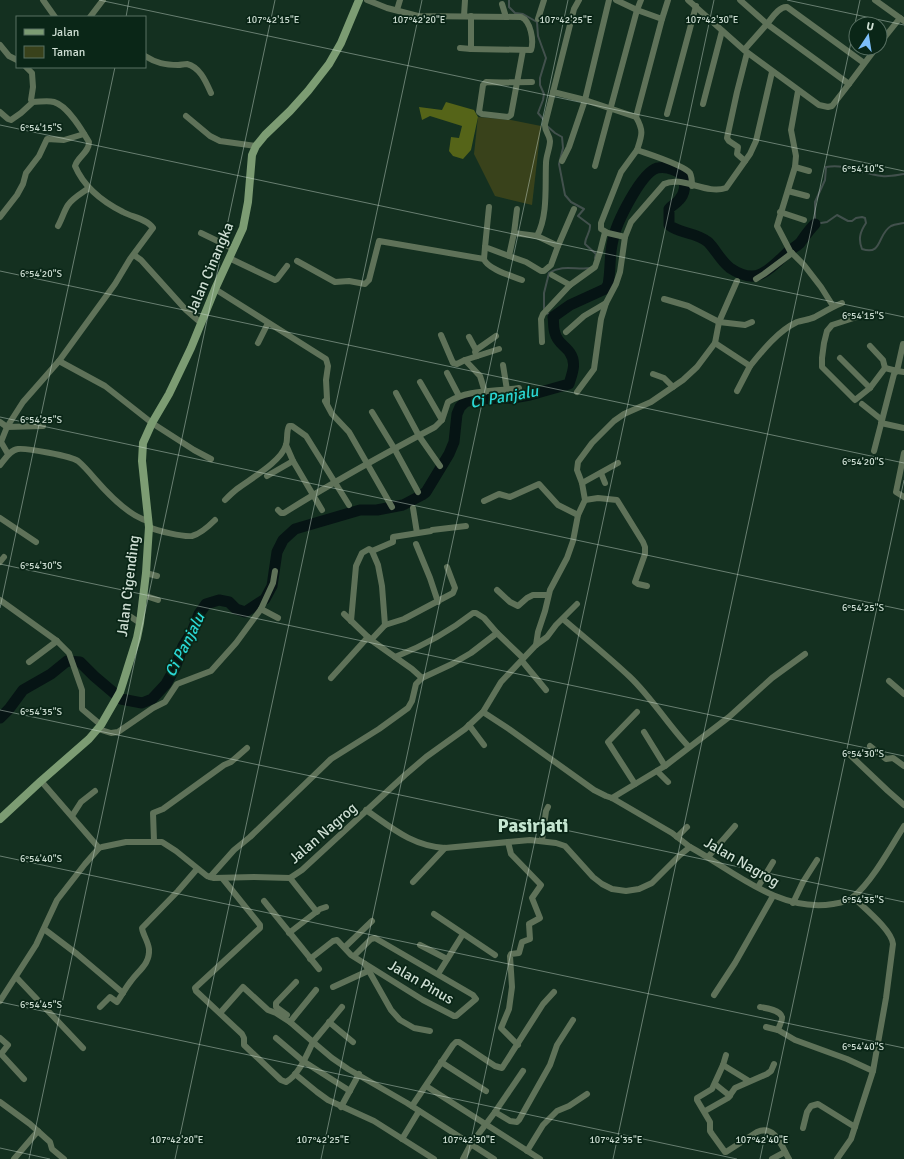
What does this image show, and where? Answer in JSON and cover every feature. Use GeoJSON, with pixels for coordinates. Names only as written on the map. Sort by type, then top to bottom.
{"type":"FeatureCollection","features":[{"type":"Feature","properties":{"kind":"street"},"geometry":{"type":"LineString","coordinates":[[43,0],[54,16]]}},
{"type":"Feature","properties":{"kind":"street"},"geometry":{"type":"LineString","coordinates":[[91,16],[102,0]]}},
{"type":"Feature","properties":{"kind":"street","name":"Jalan Cinangka"},"geometry":{"type":"LineString","coordinates":[[148,524],[142,461],[142,450],[146,435],[169,394],[243,228],[247,215],[252,155],[256,146],[265,134],[290,111],[329,64],[342,43],[359,0]]}},
{"type":"Feature","properties":{"kind":"street"},"geometry":{"type":"LineString","coordinates":[[367,0],[418,16],[521,17],[526,21],[530,31],[532,48],[529,51],[460,48]]}},
{"type":"Feature","properties":{"kind":"street"},"geometry":{"type":"LineString","coordinates":[[397,10],[400,0]]}},
{"type":"Feature","properties":{"kind":"street"},"geometry":{"type":"LineString","coordinates":[[464,16],[465,0]]}},
{"type":"Feature","properties":{"kind":"street"},"geometry":{"type":"LineString","coordinates":[[538,19],[544,0]]}},
{"type":"Feature","properties":{"kind":"street"},"geometry":{"type":"LineString","coordinates":[[537,236],[542,225],[546,185],[546,161],[550,141],[545,123],[574,9],[579,0]]}},
{"type":"Feature","properties":{"kind":"street"},"geometry":{"type":"LineString","coordinates":[[562,161],[569,147],[585,100],[609,0]]}},
{"type":"Feature","properties":{"kind":"street"},"geometry":{"type":"LineString","coordinates":[[616,0],[637,10],[662,19]]}},
{"type":"Feature","properties":{"kind":"street"},"geometry":{"type":"LineString","coordinates":[[595,166],[641,0]]}},
{"type":"Feature","properties":{"kind":"street"},"geometry":{"type":"LineString","coordinates":[[626,237],[607,232],[600,228],[621,172],[637,150],[642,136],[642,130],[636,117],[668,0]]}},
{"type":"Feature","properties":{"kind":"street"},"geometry":{"type":"LineString","coordinates":[[688,0],[746,52],[819,105],[828,107],[832,106],[870,56]]}},
{"type":"Feature","properties":{"kind":"street"},"geometry":{"type":"LineString","coordinates":[[740,0],[767,24],[849,84]]}},
{"type":"Feature","properties":{"kind":"street"},"geometry":{"type":"LineString","coordinates":[[875,0],[902,19],[888,34]]}},
{"type":"Feature","properties":{"kind":"street"},"geometry":{"type":"LineString","coordinates":[[502,4],[506,17]]}},
{"type":"Feature","properties":{"kind":"street"},"geometry":{"type":"LineString","coordinates":[[668,114],[696,6]]}},
{"type":"Feature","properties":{"kind":"street"},"geometry":{"type":"LineString","coordinates":[[745,161],[737,154],[738,146],[729,141],[727,138],[746,52],[780,8],[784,6],[787,7],[864,63]]}},
{"type":"Feature","properties":{"kind":"street"},"geometry":{"type":"LineString","coordinates":[[471,16],[471,49]]}},
{"type":"Feature","properties":{"kind":"street"},"geometry":{"type":"LineString","coordinates":[[703,104],[722,31]]}},
{"type":"Feature","properties":{"kind":"street"},"geometry":{"type":"LineString","coordinates":[[0,45],[16,58]]}},
{"type":"Feature","properties":{"kind":"street"},"geometry":{"type":"LineString","coordinates":[[523,50],[518,82],[511,115],[487,115],[479,112],[484,83],[486,82],[518,82],[532,82]]}},
{"type":"Feature","properties":{"kind":"street"},"geometry":{"type":"LineString","coordinates":[[146,57],[154,62],[161,64],[190,65],[205,79],[211,93]]}},
{"type":"Feature","properties":{"kind":"street"},"geometry":{"type":"LineString","coordinates":[[27,68],[32,73],[33,87],[31,100],[33,102]]}},
{"type":"Feature","properties":{"kind":"street"},"geometry":{"type":"LineString","coordinates":[[577,392],[594,369],[601,319],[606,303],[616,284],[620,272],[626,237],[631,222],[664,184],[672,181],[691,186],[720,190],[726,188],[745,161],[756,141],[772,72]]}},
{"type":"Feature","properties":{"kind":"street"},"geometry":{"type":"LineString","coordinates":[[798,91],[791,130],[796,156],[795,167],[780,212],[777,226],[791,252],[821,286],[833,306]]}},
{"type":"Feature","properties":{"kind":"street"},"geometry":{"type":"LineString","coordinates":[[554,92],[585,100],[636,117]]}},
{"type":"Feature","properties":{"kind":"street"},"geometry":{"type":"LineString","coordinates":[[0,112],[8,119],[13,119],[33,102],[46,101],[57,103],[62,106],[71,116],[88,142],[88,150],[77,161],[75,166],[89,188],[100,199],[122,212],[151,225],[152,230],[59,362],[23,402],[7,427],[1,442],[8,454]]}},
{"type":"Feature","properties":{"kind":"street"},"geometry":{"type":"LineString","coordinates":[[186,116],[210,136],[220,141],[256,146]]}},
{"type":"Feature","properties":{"kind":"street"},"geometry":{"type":"LineString","coordinates":[[0,217],[17,195],[23,184],[26,173],[39,156],[47,140],[64,140],[84,134]]}},
{"type":"Feature","properties":{"kind":"street"},"geometry":{"type":"LineString","coordinates":[[637,150],[666,160],[688,171],[691,177],[691,186]]}},
{"type":"Feature","properties":{"kind":"street"},"geometry":{"type":"LineString","coordinates":[[795,167],[809,171]]}},
{"type":"Feature","properties":{"kind":"street"},"geometry":{"type":"LineString","coordinates":[[58,226],[64,217],[68,206],[74,199],[89,188]]}},
{"type":"Feature","properties":{"kind":"street"},"geometry":{"type":"LineString","coordinates":[[788,191],[806,196]]}},
{"type":"Feature","properties":{"kind":"street"},"geometry":{"type":"LineString","coordinates":[[489,206],[484,259],[486,264],[492,268],[522,280]]}},
{"type":"Feature","properties":{"kind":"street"},"geometry":{"type":"LineString","coordinates":[[509,256],[517,209]]}},
{"type":"Feature","properties":{"kind":"street"},"geometry":{"type":"LineString","coordinates":[[485,247],[526,262],[541,271],[544,271],[550,265],[574,209]]}},
{"type":"Feature","properties":{"kind":"street"},"geometry":{"type":"LineString","coordinates":[[780,212],[804,220]]}},
{"type":"Feature","properties":{"kind":"street"},"geometry":{"type":"LineString","coordinates":[[542,342],[541,319],[543,314],[570,285],[595,267],[607,232]]}},
{"type":"Feature","properties":{"kind":"street"},"geometry":{"type":"LineString","coordinates":[[201,233],[234,249]]}},
{"type":"Feature","properties":{"kind":"street"},"geometry":{"type":"LineString","coordinates":[[514,233],[537,236],[558,246]]}},
{"type":"Feature","properties":{"kind":"street"},"geometry":{"type":"LineString","coordinates":[[297,261],[336,282],[349,281],[365,284],[369,280],[379,241],[484,259]]}},
{"type":"Feature","properties":{"kind":"street"},"geometry":{"type":"LineString","coordinates":[[756,279],[791,252]]}},
{"type":"Feature","properties":{"kind":"street"},"geometry":{"type":"LineString","coordinates":[[134,255],[141,260],[186,310],[201,323]]}},
{"type":"Feature","properties":{"kind":"street"},"geometry":{"type":"LineString","coordinates":[[229,258],[275,280],[287,266]]}},
{"type":"Feature","properties":{"kind":"street"},"geometry":{"type":"LineString","coordinates":[[552,275],[570,285]]}},
{"type":"Feature","properties":{"kind":"street"},"geometry":{"type":"LineString","coordinates":[[536,645],[550,588],[566,560],[572,544],[578,515],[585,500],[582,483],[577,470],[578,462],[592,443],[619,417],[651,402],[697,368],[715,343],[719,322],[737,281]]}},
{"type":"Feature","properties":{"kind":"street"},"geometry":{"type":"LineString","coordinates":[[215,289],[324,357],[328,366],[326,380],[327,404],[332,414],[349,432],[392,507]]}},
{"type":"Feature","properties":{"kind":"street"},"geometry":{"type":"LineString","coordinates":[[664,299],[688,306],[719,322],[745,325],[752,322]]}},
{"type":"Feature","properties":{"kind":"street"},"geometry":{"type":"LineString","coordinates":[[566,332],[584,316],[606,303]]}},
{"type":"Feature","properties":{"kind":"street"},"geometry":{"type":"LineString","coordinates":[[737,391],[750,366],[772,341],[797,322],[815,317],[821,312],[842,303]]}},
{"type":"Feature","properties":{"kind":"street"},"geometry":{"type":"LineString","coordinates":[[863,315],[829,327],[824,342],[821,363],[822,367],[854,400],[870,388],[885,368]]}},
{"type":"Feature","properties":{"kind":"street"},"geometry":{"type":"LineString","coordinates":[[258,343],[268,323]]}},
{"type":"Feature","properties":{"kind":"street"},"geometry":{"type":"LineString","coordinates":[[441,334],[453,363],[457,364],[477,353],[496,336]]}},
{"type":"Feature","properties":{"kind":"street"},"geometry":{"type":"LineString","coordinates":[[469,337],[477,353]]}},
{"type":"Feature","properties":{"kind":"street"},"geometry":{"type":"LineString","coordinates":[[715,343],[750,366]]}},
{"type":"Feature","properties":{"kind":"street"},"geometry":{"type":"LineString","coordinates":[[901,372],[904,343]]}},
{"type":"Feature","properties":{"kind":"street"},"geometry":{"type":"LineString","coordinates":[[870,346],[883,360],[885,368]]}},
{"type":"Feature","properties":{"kind":"street"},"geometry":{"type":"LineString","coordinates":[[477,353],[499,349]]}},
{"type":"Feature","properties":{"kind":"street"},"geometry":{"type":"LineString","coordinates":[[840,358],[870,388]]}},
{"type":"Feature","properties":{"kind":"street"},"geometry":{"type":"LineString","coordinates":[[465,360],[480,376],[485,392]]}},
{"type":"Feature","properties":{"kind":"street"},"geometry":{"type":"LineString","coordinates":[[59,362],[105,386],[152,423],[211,459]]}},
{"type":"Feature","properties":{"kind":"street"},"geometry":{"type":"LineString","coordinates":[[503,365],[507,390]]}},
{"type":"Feature","properties":{"kind":"street"},"geometry":{"type":"LineString","coordinates":[[885,368],[901,372]]}},
{"type":"Feature","properties":{"kind":"street"},"geometry":{"type":"LineString","coordinates":[[874,451],[894,374],[901,372]]}},
{"type":"Feature","properties":{"kind":"street"},"geometry":{"type":"LineString","coordinates":[[447,373],[459,396]]}},
{"type":"Feature","properties":{"kind":"street"},"geometry":{"type":"LineString","coordinates":[[653,374],[666,378],[673,387]]}},
{"type":"Feature","properties":{"kind":"street"},"geometry":{"type":"LineString","coordinates":[[420,382],[442,420]]}},
{"type":"Feature","properties":{"kind":"street"},"geometry":{"type":"LineString","coordinates":[[278,510],[281,513],[284,513],[313,494],[394,448],[435,427],[442,420],[448,402],[459,396],[468,393],[519,388]]}},
{"type":"Feature","properties":{"kind":"street"},"geometry":{"type":"LineString","coordinates":[[396,393],[419,436],[440,466]]}},
{"type":"Feature","properties":{"kind":"street"},"geometry":{"type":"LineString","coordinates":[[862,404],[882,422],[904,428]]}},
{"type":"Feature","properties":{"kind":"street"},"geometry":{"type":"LineString","coordinates":[[372,412],[418,492]]}},
{"type":"Feature","properties":{"kind":"street"},"geometry":{"type":"LineString","coordinates":[[0,422],[7,427],[43,426]]}},
{"type":"Feature","properties":{"kind":"street"},"geometry":{"type":"LineString","coordinates":[[322,510],[293,461],[286,445],[287,429],[289,426],[292,426],[306,436],[349,505]]}},
{"type":"Feature","properties":{"kind":"street"},"geometry":{"type":"LineString","coordinates":[[225,500],[235,490],[268,467],[277,458],[286,445]]}},
{"type":"Feature","properties":{"kind":"street"},"geometry":{"type":"LineString","coordinates":[[0,465],[8,454],[17,449],[73,458],[79,461],[98,483],[127,510],[163,532],[190,536],[200,532],[216,520]]}},
{"type":"Feature","properties":{"kind":"street"},"geometry":{"type":"LineString","coordinates":[[904,453],[896,492],[904,497]]}},
{"type":"Feature","properties":{"kind":"street"},"geometry":{"type":"LineString","coordinates":[[267,476],[293,461]]}},
{"type":"Feature","properties":{"kind":"street"},"geometry":{"type":"LineString","coordinates":[[582,483],[618,463]]}},
{"type":"Feature","properties":{"kind":"street"},"geometry":{"type":"LineString","coordinates":[[601,473],[606,483]]}},
{"type":"Feature","properties":{"kind":"street"},"geometry":{"type":"LineString","coordinates":[[484,501],[499,494],[510,496],[539,484],[558,505],[578,515]]}},
{"type":"Feature","properties":{"kind":"street"},"geometry":{"type":"LineString","coordinates":[[585,500],[598,498],[617,500],[644,544],[645,554],[635,582],[647,586]]}},
{"type":"Feature","properties":{"kind":"street"},"geometry":{"type":"LineString","coordinates":[[413,508],[416,533]]}},
{"type":"Feature","properties":{"kind":"street"},"geometry":{"type":"LineString","coordinates":[[0,518],[36,542]]}},
{"type":"Feature","properties":{"kind":"street","name":"Jalan Cigending"},"geometry":{"type":"LineString","coordinates":[[0,819],[84,744],[100,727],[118,695],[130,663],[140,623],[146,573],[148,524]]}},
{"type":"Feature","properties":{"kind":"street"},"geometry":{"type":"LineString","coordinates":[[351,621],[356,566],[362,553],[369,549],[372,551],[393,542],[393,537],[466,526]]}},
{"type":"Feature","properties":{"kind":"street"},"geometry":{"type":"LineString","coordinates":[[416,544],[438,602]]}},
{"type":"Feature","properties":{"kind":"street"},"geometry":{"type":"LineString","coordinates":[[372,551],[378,565],[382,586],[385,625]]}},
{"type":"Feature","properties":{"kind":"street"},"geometry":{"type":"LineString","coordinates":[[331,678],[370,638],[385,625],[404,619],[453,593],[455,590],[446,567]]}},
{"type":"Feature","properties":{"kind":"street"},"geometry":{"type":"LineString","coordinates":[[0,600],[57,641],[69,653],[82,690],[82,709],[100,727],[111,733],[118,732],[153,708],[165,702],[177,684],[211,671],[236,643],[261,609],[273,583],[275,571]]}},
{"type":"Feature","properties":{"kind":"street"},"geometry":{"type":"LineString","coordinates":[[146,573],[157,576]]}},
{"type":"Feature","properties":{"kind":"street"},"geometry":{"type":"LineString","coordinates":[[497,590],[510,602],[518,606],[533,595],[548,595]]}},
{"type":"Feature","properties":{"kind":"street"},"geometry":{"type":"LineString","coordinates":[[143,595],[158,600]]}},
{"type":"Feature","properties":{"kind":"street"},"geometry":{"type":"LineString","coordinates":[[366,810],[426,757],[469,725],[482,712],[501,682],[536,645],[547,637],[556,625],[577,604]]}},
{"type":"Feature","properties":{"kind":"street"},"geometry":{"type":"LineString","coordinates":[[261,609],[278,618]]}},
{"type":"Feature","properties":{"kind":"street"},"geometry":{"type":"LineString","coordinates":[[395,657],[451,630],[475,613],[478,613],[523,660],[546,690]]}},
{"type":"Feature","properties":{"kind":"street"},"geometry":{"type":"LineString","coordinates":[[344,614],[370,638],[422,678]]}},
{"type":"Feature","properties":{"kind":"street"},"geometry":{"type":"LineString","coordinates":[[128,615],[140,623]]}},
{"type":"Feature","properties":{"kind":"street"},"geometry":{"type":"LineString","coordinates":[[563,619],[630,677],[689,747]]}},
{"type":"Feature","properties":{"kind":"street"},"geometry":{"type":"LineString","coordinates":[[538,632],[547,637]]}},
{"type":"Feature","properties":{"kind":"street"},"geometry":{"type":"LineString","coordinates":[[210,877],[234,850],[250,837],[331,758],[379,729],[408,708],[412,701],[416,684],[422,678],[471,653],[497,633]]}},
{"type":"Feature","properties":{"kind":"street"},"geometry":{"type":"LineString","coordinates":[[29,662],[57,641]]}},
{"type":"Feature","properties":{"kind":"street"},"geometry":{"type":"LineString","coordinates":[[612,798],[665,766],[729,717],[772,678],[805,654]]}},
{"type":"Feature","properties":{"kind":"street"},"geometry":{"type":"LineString","coordinates":[[889,681],[904,694]]}},
{"type":"Feature","properties":{"kind":"street"},"geometry":{"type":"LineString","coordinates":[[482,712],[509,729],[594,790],[612,798],[677,837],[690,847]]}},
{"type":"Feature","properties":{"kind":"street"},"geometry":{"type":"LineString","coordinates":[[635,784],[608,742],[637,712]]}},
{"type":"Feature","properties":{"kind":"street"},"geometry":{"type":"LineString","coordinates":[[469,725],[484,745]]}},
{"type":"Feature","properties":{"kind":"street"},"geometry":{"type":"LineString","coordinates":[[644,732],[665,766]]}},
{"type":"Feature","properties":{"kind":"street"},"geometry":{"type":"LineString","coordinates":[[870,746],[886,758],[893,758],[904,766]]}},
{"type":"Feature","properties":{"kind":"street"},"geometry":{"type":"LineString","coordinates":[[154,841],[153,814],[164,809],[224,765],[231,762],[247,748]]}},
{"type":"Feature","properties":{"kind":"street"},"geometry":{"type":"LineString","coordinates":[[848,753],[904,804]]}},
{"type":"Feature","properties":{"kind":"street"},"geometry":{"type":"LineString","coordinates":[[657,771],[668,782]]}},
{"type":"Feature","properties":{"kind":"street"},"geometry":{"type":"LineString","coordinates":[[0,1001],[36,945],[57,900],[99,848],[41,781]]}},
{"type":"Feature","properties":{"kind":"street"},"geometry":{"type":"LineString","coordinates":[[72,816],[81,802],[95,791]]}},
{"type":"Feature","properties":{"kind":"street"},"geometry":{"type":"LineString","coordinates":[[542,840],[546,811],[548,807]]}},
{"type":"Feature","properties":{"kind":"street","name":"Jalan Nagrog"},"geometry":{"type":"LineString","coordinates":[[99,848],[116,843],[154,841],[164,843],[197,869],[210,877],[223,879],[240,877],[290,878],[302,870],[366,810],[413,841],[427,846],[445,848],[542,840],[565,846],[593,877],[612,889],[622,891],[633,890],[652,883],[690,847],[773,896],[793,903],[822,906],[837,904],[853,897],[867,883],[903,828]]}},
{"type":"Feature","properties":{"kind":"street"},"geometry":{"type":"LineString","coordinates":[[708,857],[735,826]]}},
{"type":"Feature","properties":{"kind":"street"},"geometry":{"type":"LineString","coordinates":[[677,837],[687,827]]}},
{"type":"Feature","properties":{"kind":"street"},"geometry":{"type":"LineString","coordinates":[[508,842],[511,854],[541,885],[532,898],[540,918],[529,924],[530,940],[522,942],[519,953],[511,954],[510,956],[512,987],[509,1009],[501,1028],[518,1045]]}},
{"type":"Feature","properties":{"kind":"street"},"geometry":{"type":"LineString","coordinates":[[413,882],[445,848]]}},
{"type":"Feature","properties":{"kind":"street"},"geometry":{"type":"LineString","coordinates":[[793,903],[803,882],[817,860]]}},
{"type":"Feature","properties":{"kind":"street"},"geometry":{"type":"LineString","coordinates":[[758,887],[773,862]]}},
{"type":"Feature","properties":{"kind":"street"},"geometry":{"type":"LineString","coordinates":[[100,1007],[110,997],[117,1002],[132,980],[142,970],[148,958],[149,947],[142,928],[197,869]]}},
{"type":"Feature","properties":{"kind":"street"},"geometry":{"type":"LineString","coordinates":[[290,878],[317,912]]}},
{"type":"Feature","properties":{"kind":"street"},"geometry":{"type":"LineString","coordinates":[[223,879],[260,927],[195,988],[196,991],[243,1036],[244,1045],[281,1080],[284,1082],[288,1081],[295,1074],[313,1042],[342,1006]]}},
{"type":"Feature","properties":{"kind":"street"},"geometry":{"type":"LineString","coordinates":[[714,995],[735,963],[773,896]]}},
{"type":"Feature","properties":{"kind":"street"},"geometry":{"type":"LineString","coordinates":[[837,1159],[848,1144],[855,1127],[873,1071],[886,998],[892,940],[869,911],[853,897]]}},
{"type":"Feature","properties":{"kind":"street"},"geometry":{"type":"LineString","coordinates":[[264,900],[318,969]]}},
{"type":"Feature","properties":{"kind":"street"},"geometry":{"type":"LineString","coordinates":[[289,933],[326,907]]}},
{"type":"Feature","properties":{"kind":"street"},"geometry":{"type":"LineString","coordinates":[[434,914],[495,955]]}},
{"type":"Feature","properties":{"kind":"street"},"geometry":{"type":"LineString","coordinates":[[310,959],[336,940],[338,940],[345,948],[372,921]]}},
{"type":"Feature","properties":{"kind":"street"},"geometry":{"type":"LineString","coordinates":[[44,929],[77,954],[123,993]]}},
{"type":"Feature","properties":{"kind":"street"},"geometry":{"type":"LineString","coordinates":[[354,956],[371,939],[375,938],[438,974],[463,934]]}},
{"type":"Feature","properties":{"kind":"street"},"geometry":{"type":"LineString","coordinates":[[420,945],[447,959]]}},
{"type":"Feature","properties":{"kind":"street","name":"Jalan Pinus"},"geometry":{"type":"LineString","coordinates":[[345,948],[349,954],[436,1008],[456,1016],[476,999],[438,974]]}},
{"type":"Feature","properties":{"kind":"street"},"geometry":{"type":"LineString","coordinates":[[365,964],[391,1010],[400,1020],[414,1028],[430,1031]]}},
{"type":"Feature","properties":{"kind":"street"},"geometry":{"type":"LineString","coordinates":[[333,986],[368,971]]}},
{"type":"Feature","properties":{"kind":"street"},"geometry":{"type":"LineString","coordinates":[[16,977],[83,1048]]}},
{"type":"Feature","properties":{"kind":"street"},"geometry":{"type":"LineString","coordinates":[[296,982],[277,1002],[276,1007],[313,1042],[332,1058],[412,1106],[494,1159]]}},
{"type":"Feature","properties":{"kind":"street"},"geometry":{"type":"LineString","coordinates":[[220,1013],[243,987],[268,1010],[291,1020]]}},
{"type":"Feature","properties":{"kind":"street"},"geometry":{"type":"LineString","coordinates":[[291,1020],[316,990]]}},
{"type":"Feature","properties":{"kind":"street"},"geometry":{"type":"LineString","coordinates":[[412,1106],[453,1044],[456,1042],[459,1042],[502,1069],[543,1004],[554,992]]}},
{"type":"Feature","properties":{"kind":"street"},"geometry":{"type":"LineString","coordinates":[[760,1007],[773,1010],[781,1014],[782,1018],[778,1030]]}},
{"type":"Feature","properties":{"kind":"street"},"geometry":{"type":"LineString","coordinates":[[494,1112],[510,1121],[517,1122],[520,1120],[550,1065],[557,1045],[573,1020]]}},
{"type":"Feature","properties":{"kind":"street"},"geometry":{"type":"LineString","coordinates":[[329,1022],[353,1042]]}},
{"type":"Feature","properties":{"kind":"street"},"geometry":{"type":"LineString","coordinates":[[766,1026],[778,1030],[795,1040],[847,1059],[873,1071]]}},
{"type":"Feature","properties":{"kind":"street"},"geometry":{"type":"LineString","coordinates":[[0,1038],[8,1045],[1,1054],[24,1079]]}},
{"type":"Feature","properties":{"kind":"street"},"geometry":{"type":"LineString","coordinates":[[276,1038],[303,1061],[350,1091]]}},
{"type":"Feature","properties":{"kind":"street"},"geometry":{"type":"LineString","coordinates":[[726,1054],[723,1065],[712,1089],[697,1098],[710,1122],[710,1130],[725,1152],[757,1132],[765,1130],[771,1132],[776,1136],[789,1159]]}},
{"type":"Feature","properties":{"kind":"street"},"geometry":{"type":"LineString","coordinates":[[441,1062],[486,1091]]}},
{"type":"Feature","properties":{"kind":"street"},"geometry":{"type":"LineString","coordinates":[[705,1111],[728,1098],[735,1088],[766,1074],[770,1071],[774,1064]]}},
{"type":"Feature","properties":{"kind":"street"},"geometry":{"type":"LineString","coordinates":[[723,1065],[749,1082]]}},
{"type":"Feature","properties":{"kind":"street"},"geometry":{"type":"LineString","coordinates":[[463,1159],[471,1144],[522,1071]]}},
{"type":"Feature","properties":{"kind":"street"},"geometry":{"type":"LineString","coordinates":[[295,1074],[317,1092],[341,1107],[374,1121],[434,1159]]}},
{"type":"Feature","properties":{"kind":"street"},"geometry":{"type":"LineString","coordinates":[[341,1107],[359,1074]]}},
{"type":"Feature","properties":{"kind":"street"},"geometry":{"type":"LineString","coordinates":[[715,1084],[730,1096]]}},
{"type":"Feature","properties":{"kind":"street"},"geometry":{"type":"LineString","coordinates":[[426,1086],[540,1159]]}},
{"type":"Feature","properties":{"kind":"street"},"geometry":{"type":"LineString","coordinates":[[527,1151],[543,1125],[557,1111],[569,1106],[587,1094]]}},
{"type":"Feature","properties":{"kind":"street"},"geometry":{"type":"LineString","coordinates":[[0,1102],[38,1131],[50,1142],[57,1157],[64,1159]]}},
{"type":"Feature","properties":{"kind":"street"},"geometry":{"type":"LineString","coordinates":[[803,1128],[807,1112],[811,1106],[818,1104],[855,1127]]}},
{"type":"Feature","properties":{"kind":"street"},"geometry":{"type":"LineString","coordinates":[[402,1139],[419,1111]]}},
{"type":"Feature","properties":{"kind":"street"},"geometry":{"type":"LineString","coordinates":[[14,1159],[38,1131]]}},
{"type":"Feature","properties":{"kind":"street"},"geometry":{"type":"LineString","coordinates":[[772,1159],[785,1152]]}},
{"type":"Feature","properties":{"kind":"green space"},"geometry":{"type":"Polygon","coordinates":[[[446,102],[474,110],[478,117],[471,150],[463,159],[453,156],[449,151],[451,137],[459,138],[462,126],[430,116],[422,120],[419,107],[442,110],[446,102]]]}},
{"type":"Feature","properties":{"kind":"green space"},"geometry":{"type":"Polygon","coordinates":[[[478,117],[511,120],[541,126],[532,205],[495,196],[474,154],[478,117]]]}},
{"type":"Feature","properties":{"kind":"waterway"},"geometry":{"type":"LineString","coordinates":[[509,0],[509,7],[515,13],[523,14],[537,22],[538,36],[546,58],[540,78],[540,85],[544,94],[538,113],[544,120]]}},
{"type":"Feature","properties":{"kind":"waterway"},"geometry":{"type":"LineString","coordinates":[[547,126],[562,137],[563,148],[559,164],[565,195],[571,202],[584,209],[578,216],[590,225],[590,230],[585,244],[596,254],[595,258]]}},
{"type":"Feature","properties":{"kind":"waterway","name":"Ci Panjalu"},"geometry":{"type":"LineString","coordinates":[[904,174],[885,176],[840,166],[826,167],[825,180],[815,202],[815,224],[827,222],[837,215],[848,221],[852,221],[856,218],[865,218],[866,223],[862,229],[860,242],[862,249],[869,250],[877,247],[884,234],[891,226],[904,223]]}},
{"type":"Feature","properties":{"kind":"waterway","name":"Ci Panjalu"},"geometry":{"type":"LineString","coordinates":[[0,718],[9,709],[23,690],[51,674],[67,661],[80,662],[121,699],[142,703],[152,699],[166,684],[175,668],[183,646],[192,632],[199,614],[206,604],[219,600],[229,602],[236,609],[245,612],[265,599],[272,586],[277,552],[283,540],[295,529],[360,510],[377,510],[403,505],[422,495],[426,492],[449,454],[454,442],[457,414],[460,407],[465,402],[474,399],[513,398],[530,395],[569,384],[574,365],[572,357],[556,336],[553,317],[570,305],[605,289],[608,285],[611,251],[619,222],[637,188],[644,179],[657,168],[667,168],[683,175],[685,185],[684,192],[681,198],[669,209],[669,225],[678,230],[698,236],[708,242],[723,262],[730,268],[745,275],[753,276],[761,274],[769,269],[800,243],[815,224]]}},
{"type":"Feature","properties":{"kind":"waterway"},"geometry":{"type":"LineString","coordinates":[[553,317],[544,311],[544,293],[549,273],[554,270],[564,268],[591,268]]}},
{"type":"Feature","properties":{"kind":"district","name":"Pasirjati"},"geometry":{"type":"Point","coordinates":[533,826]}}]}
